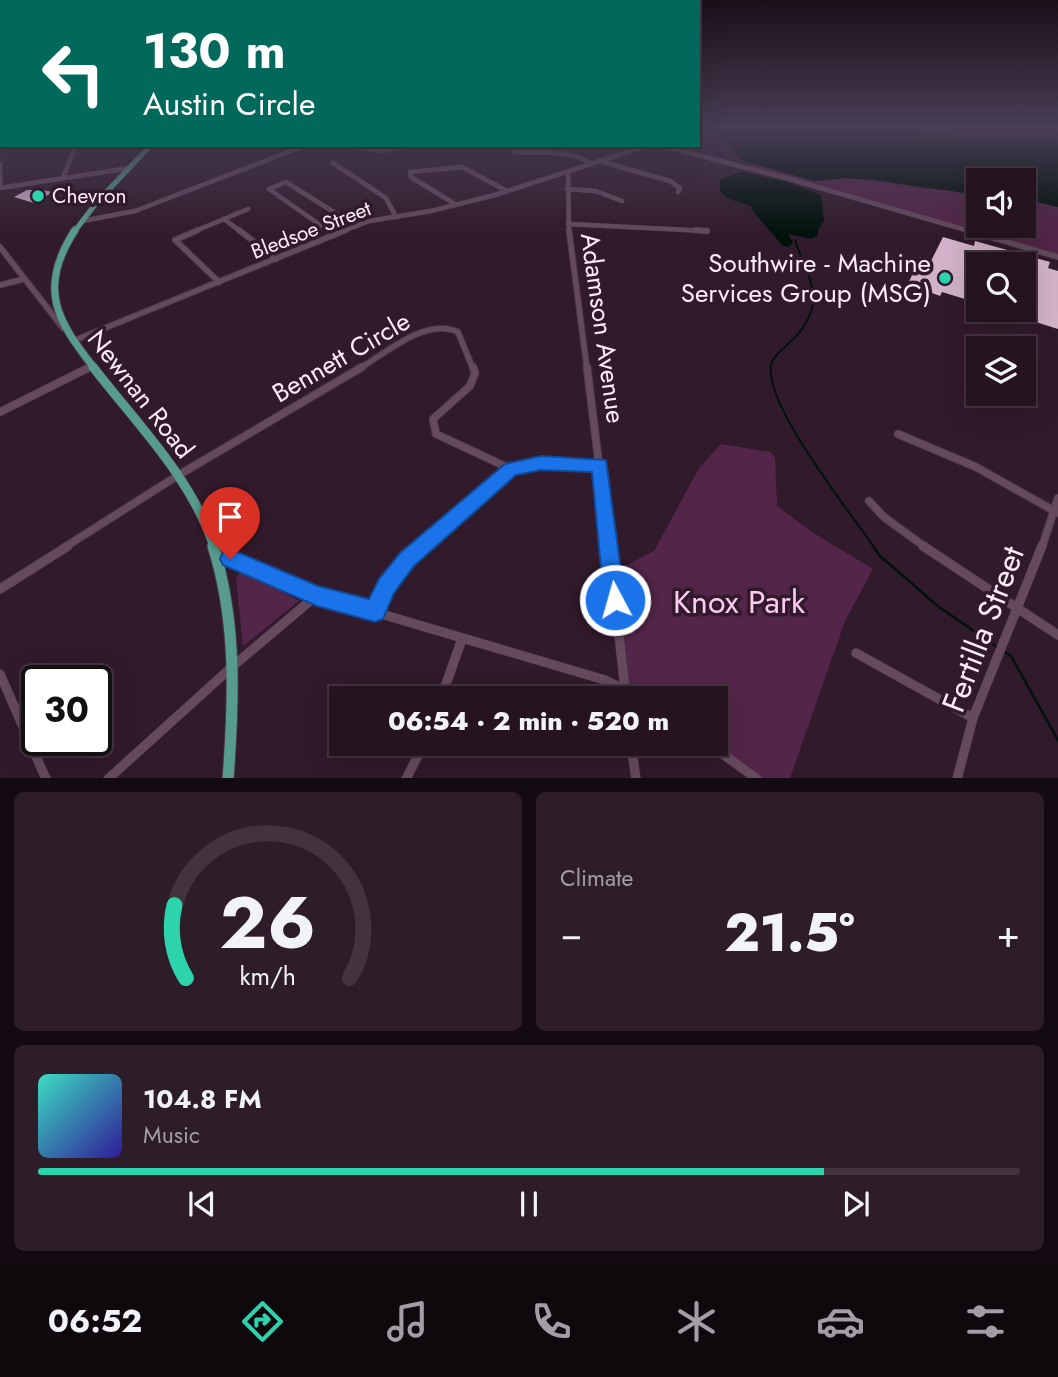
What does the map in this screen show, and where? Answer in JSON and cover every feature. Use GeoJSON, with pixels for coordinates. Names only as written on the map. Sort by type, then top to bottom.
{"type":"FeatureCollection","features":[{"type":"Feature","properties":{"kind":"main road","name":"Newnan Road"},"geometry":{"type":"LineString","coordinates":[[135,162],[82,221],[67,246],[57,274],[55,293],[64,328],[72,341],[177,476],[197,506],[215,552],[227,603],[233,666],[233,716],[228,778]]}},
{"type":"Feature","properties":{"kind":"street"},"geometry":{"type":"LineString","coordinates":[[63,178],[69,162]]}},
{"type":"Feature","properties":{"kind":"street"},"geometry":{"type":"LineString","coordinates":[[82,221],[135,211],[260,162]]}},
{"type":"Feature","properties":{"kind":"street","name":"Bledsoe Street"},"geometry":{"type":"LineString","coordinates":[[72,341],[356,226],[507,191],[597,162]]}},
{"type":"Feature","properties":{"kind":"street"},"geometry":{"type":"LineString","coordinates":[[606,162],[670,181],[678,185],[678,192]]}},
{"type":"Feature","properties":{"kind":"street"},"geometry":{"type":"LineString","coordinates":[[725,162],[1058,257]]}},
{"type":"Feature","properties":{"kind":"street"},"geometry":{"type":"LineString","coordinates":[[332,163],[345,175],[378,191],[390,204],[396,217]]}},
{"type":"Feature","properties":{"kind":"street"},"geometry":{"type":"LineString","coordinates":[[0,164],[0,188],[130,168]]}},
{"type":"Feature","properties":{"kind":"street"},"geometry":{"type":"LineString","coordinates":[[455,204],[411,177],[410,172],[463,167],[507,191]]}},
{"type":"Feature","properties":{"kind":"street","name":"Adamson Avenue"},"geometry":{"type":"LineString","coordinates":[[568,172],[568,224],[600,465],[624,686]]}},
{"type":"Feature","properties":{"kind":"street"},"geometry":{"type":"LineString","coordinates":[[334,235],[270,188],[286,182],[356,226]]}},
{"type":"Feature","properties":{"kind":"street"},"geometry":{"type":"LineString","coordinates":[[567,188],[596,191],[622,201]]}},
{"type":"Feature","properties":{"kind":"street"},"geometry":{"type":"LineString","coordinates":[[219,282],[175,240],[248,209]]}},
{"type":"Feature","properties":{"kind":"street"},"geometry":{"type":"LineString","coordinates":[[224,219],[276,259]]}},
{"type":"Feature","properties":{"kind":"street"},"geometry":{"type":"LineString","coordinates":[[568,224],[707,231]]}},
{"type":"Feature","properties":{"kind":"street"},"geometry":{"type":"LineString","coordinates":[[0,247],[64,328]]}},
{"type":"Feature","properties":{"kind":"street"},"geometry":{"type":"LineString","coordinates":[[0,285],[24,279]]}},
{"type":"Feature","properties":{"kind":"street","name":"Bennett Circle"},"geometry":{"type":"LineString","coordinates":[[177,476],[399,345],[435,327],[452,328],[458,332],[475,373],[470,386],[433,419],[436,434],[511,469]]}},
{"type":"Feature","properties":{"kind":"street"},"geometry":{"type":"LineString","coordinates":[[0,412],[93,366]]}},
{"type":"Feature","properties":{"kind":"street"},"geometry":{"type":"LineString","coordinates":[[898,434],[976,467],[1056,512]]}},
{"type":"Feature","properties":{"kind":"street"},"geometry":{"type":"LineString","coordinates":[[375,611],[387,586],[407,559],[511,469],[541,463],[600,465]]}},
{"type":"Feature","properties":{"kind":"street"},"geometry":{"type":"LineString","coordinates":[[0,589],[177,476]]}},
{"type":"Feature","properties":{"kind":"street","name":"Fertilla Street"},"geometry":{"type":"LineString","coordinates":[[957,778],[973,718],[1016,608],[1034,570],[1056,512],[1058,498]]}},
{"type":"Feature","properties":{"kind":"street"},"geometry":{"type":"LineString","coordinates":[[869,501],[884,517],[941,559],[1058,635]]}},
{"type":"Feature","properties":{"kind":"street"},"geometry":{"type":"LineString","coordinates":[[215,552],[317,596],[375,611],[604,686]]}},
{"type":"Feature","properties":{"kind":"street"},"geometry":{"type":"LineString","coordinates":[[109,778],[233,666],[317,596]]}},
{"type":"Feature","properties":{"kind":"street"},"geometry":{"type":"LineString","coordinates":[[444,686],[462,639]]}},
{"type":"Feature","properties":{"kind":"street"},"geometry":{"type":"LineString","coordinates":[[856,653],[973,718]]}},
{"type":"Feature","properties":{"kind":"street"},"geometry":{"type":"LineString","coordinates":[[0,674],[46,778]]}},
{"type":"Feature","properties":{"kind":"street"},"geometry":{"type":"LineString","coordinates":[[407,778],[418,756]]}},
{"type":"Feature","properties":{"kind":"street"},"geometry":{"type":"LineString","coordinates":[[632,756],[635,778]]}},
{"type":"Feature","properties":{"kind":"street"},"geometry":{"type":"LineString","coordinates":[[725,756],[756,778]]}},
{"type":"Feature","properties":{"kind":"green space"},"geometry":{"type":"Polygon","coordinates":[[[754,165],[816,181],[845,178],[874,180],[966,192],[966,230],[752,168],[754,165]]]}},
{"type":"Feature","properties":{"kind":"green space"},"geometry":{"type":"Polygon","coordinates":[[[1036,201],[1058,206],[1058,256],[995,238],[1036,238],[1036,201]]]}},
{"type":"Feature","properties":{"kind":"green space","name":"Knox Park"},"geometry":{"type":"Polygon","coordinates":[[[721,444],[771,452],[775,458],[777,506],[812,532],[873,569],[845,621],[790,778],[758,778],[728,754],[728,686],[625,686],[612,573],[654,551],[699,468],[721,444]]]}},
{"type":"Feature","properties":{"kind":"green space"},"geometry":{"type":"Polygon","coordinates":[[[239,573],[247,573],[299,601],[243,646],[236,579],[239,573]]]}},
{"type":"Feature","properties":{"kind":"shaded area"},"geometry":{"type":"Polygon","coordinates":[[[749,162],[1058,162],[1058,207],[1036,202],[1036,168],[966,168],[966,193],[845,178],[814,181],[749,162]]]}},
{"type":"Feature","properties":{"kind":"shaded area"},"geometry":{"type":"Polygon","coordinates":[[[741,172],[784,181],[821,195],[824,221],[818,235],[811,239],[788,234],[793,242],[789,247],[783,246],[751,209],[753,207],[727,198],[720,191],[720,180],[741,172]]]}},
{"type":"Feature","properties":{"kind":"building","name":"Chevron"},"geometry":{"type":"Polygon","coordinates":[[[27,190],[53,192],[34,203],[14,197],[27,190]]]}},
{"type":"Feature","properties":{"kind":"building","name":"Southwire - Machine Services Group (MSG)"},"geometry":{"type":"Polygon","coordinates":[[[943,237],[974,246],[975,241],[1014,252],[966,252],[966,299],[942,292],[940,296],[908,284],[920,257],[931,261],[943,237]]]}},
{"type":"Feature","properties":{"kind":"building","name":"Southwire - Machine Services Group (MSG)"},"geometry":{"type":"Polygon","coordinates":[[[1036,258],[1050,262],[1048,268],[1058,271],[1058,329],[1036,322],[1036,258]]]}},
{"type":"Feature","properties":{"kind":"waterway"},"geometry":{"type":"LineString","coordinates":[[795,240],[812,287],[812,309],[798,334],[774,358],[771,379],[792,427],[828,484],[874,547]]}},
{"type":"Feature","properties":{"kind":"waterway"},"geometry":{"type":"LineString","coordinates":[[873,546],[880,556],[939,607],[997,647]]}},
{"type":"Feature","properties":{"kind":"waterway"},"geometry":{"type":"LineString","coordinates":[[1005,652],[1011,656],[1058,740]]}},
{"type":"Feature","properties":{"kind":"place","name":"Chevron"},"geometry":{"type":"Point","coordinates":[38,196]}},
{"type":"Feature","properties":{"kind":"place","name":"Southwire - Machine Services Group (MSG)"},"geometry":{"type":"Point","coordinates":[945,278]}},
{"type":"Feature","properties":{"kind":"route"},"geometry":{"type":"LineString","coordinates":[[230,559],[317,596],[375,611],[387,586],[407,559],[511,469],[541,463],[600,465],[615,600]]}}]}
